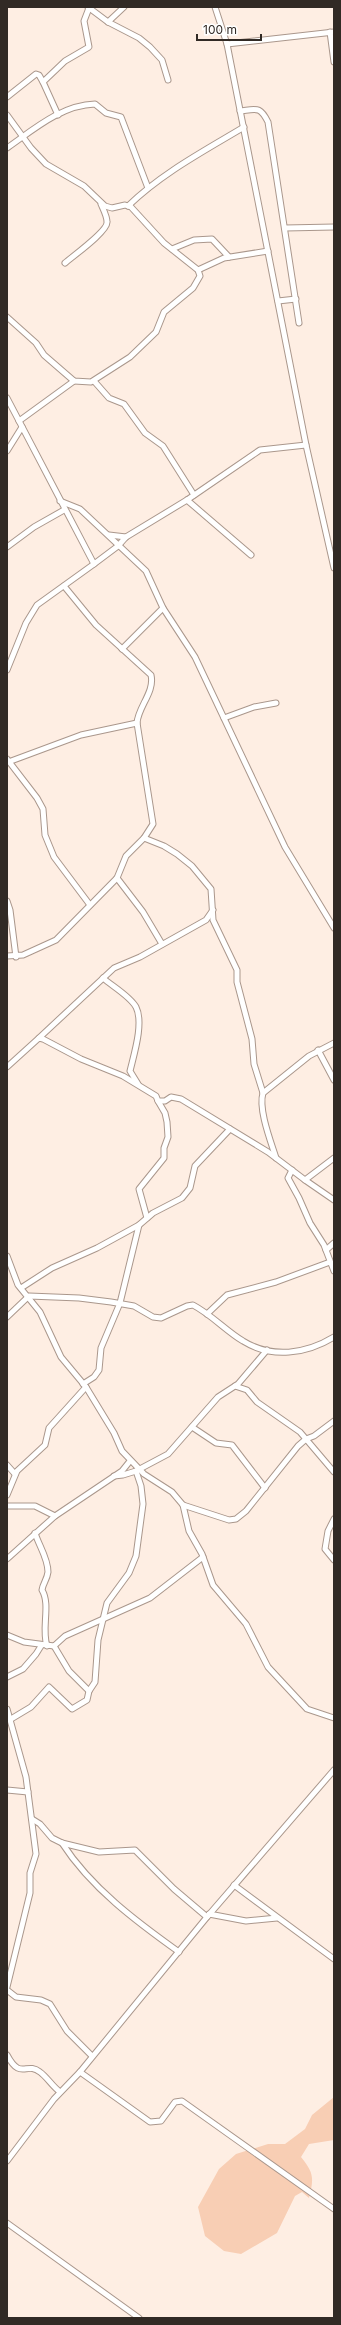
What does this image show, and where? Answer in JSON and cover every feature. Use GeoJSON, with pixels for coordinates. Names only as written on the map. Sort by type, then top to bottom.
{"type":"FeatureCollection","features":[{"type":"Feature","properties":{"kind":"street"},"geometry":{"type":"LineString","coordinates":[[43,82],[65,61],[89,47],[84,21],[89,7],[108,22],[139,38],[154,50],[162,60],[168,80]]}},
{"type":"Feature","properties":{"kind":"street"},"geometry":{"type":"LineString","coordinates":[[108,22],[124,7]]}},
{"type":"Feature","properties":{"kind":"street"},"geometry":{"type":"LineString","coordinates":[[215,7],[227,44],[306,445],[334,568]]}},
{"type":"Feature","properties":{"kind":"street"},"geometry":{"type":"LineString","coordinates":[[227,44],[332,32],[334,62]]}},
{"type":"Feature","properties":{"kind":"street"},"geometry":{"type":"LineString","coordinates":[[7,97],[36,74],[39,75],[58,115]]}},
{"type":"Feature","properties":{"kind":"street"},"geometry":{"type":"LineString","coordinates":[[7,148],[58,115],[71,109],[95,104],[106,113],[121,117],[148,188]]}},
{"type":"Feature","properties":{"kind":"street"},"geometry":{"type":"LineString","coordinates":[[240,110],[259,109],[268,122],[299,323]]}},
{"type":"Feature","properties":{"kind":"street"},"geometry":{"type":"LineString","coordinates":[[7,115],[23,138],[42,160],[84,186],[101,203],[112,208],[128,206],[148,188],[195,156],[244,127]]}},
{"type":"Feature","properties":{"kind":"street"},"geometry":{"type":"LineString","coordinates":[[65,263],[100,234],[106,226],[107,221],[101,203]]}},
{"type":"Feature","properties":{"kind":"street"},"geometry":{"type":"LineString","coordinates":[[7,317],[36,343],[44,355],[74,382],[85,383],[94,381],[130,357],[156,332],[168,308],[197,284],[200,276],[198,270],[164,243],[128,206]]}},
{"type":"Feature","properties":{"kind":"street"},"geometry":{"type":"LineString","coordinates":[[285,228],[334,227]]}},
{"type":"Feature","properties":{"kind":"street"},"geometry":{"type":"LineString","coordinates":[[172,249],[194,240],[212,239],[229,257]]}},
{"type":"Feature","properties":{"kind":"street"},"geometry":{"type":"LineString","coordinates":[[198,270],[220,259],[268,251]]}},
{"type":"Feature","properties":{"kind":"street"},"geometry":{"type":"LineString","coordinates":[[278,301],[296,299]]}},
{"type":"Feature","properties":{"kind":"street"},"geometry":{"type":"LineString","coordinates":[[94,381],[109,398],[124,404],[145,433],[163,446],[194,495]]}},
{"type":"Feature","properties":{"kind":"street"},"geometry":{"type":"LineString","coordinates":[[19,421],[74,382]]}},
{"type":"Feature","properties":{"kind":"street"},"geometry":{"type":"LineString","coordinates":[[7,398],[64,510],[94,564]]}},
{"type":"Feature","properties":{"kind":"street"},"geometry":{"type":"LineString","coordinates":[[7,451],[22,428]]}},
{"type":"Feature","properties":{"kind":"street"},"geometry":{"type":"LineString","coordinates":[[7,670],[34,610],[41,601],[118,546],[126,537],[187,500],[260,450],[306,445]]}},
{"type":"Feature","properties":{"kind":"street"},"geometry":{"type":"LineString","coordinates":[[187,500],[252,555]]}},
{"type":"Feature","properties":{"kind":"street"},"geometry":{"type":"LineString","coordinates":[[60,501],[77,507],[108,534],[118,546],[146,571],[163,608],[195,657],[285,847],[334,928]]}},
{"type":"Feature","properties":{"kind":"street"},"geometry":{"type":"LineString","coordinates":[[7,547],[34,527],[64,510]]}},
{"type":"Feature","properties":{"kind":"street"},"geometry":{"type":"LineString","coordinates":[[108,534],[126,537]]}},
{"type":"Feature","properties":{"kind":"street"},"geometry":{"type":"LineString","coordinates":[[7,956],[16,957],[56,940],[117,878],[126,856],[144,838],[153,824],[154,819],[137,723],[138,713],[146,698],[152,678],[150,674],[92,621],[64,586]]}},
{"type":"Feature","properties":{"kind":"street"},"geometry":{"type":"LineString","coordinates":[[122,649],[163,608]]}},
{"type":"Feature","properties":{"kind":"street"},"geometry":{"type":"LineString","coordinates":[[224,718],[254,707],[276,703]]}},
{"type":"Feature","properties":{"kind":"street"},"geometry":{"type":"LineString","coordinates":[[90,906],[54,857],[45,835],[43,809],[9,760],[81,735],[137,723]]}},
{"type":"Feature","properties":{"kind":"street"},"geometry":{"type":"LineString","coordinates":[[144,838],[164,846],[192,866],[211,889],[214,924],[236,970],[237,982],[252,1039],[254,1064],[263,1093],[262,1098],[265,1120],[276,1158]]}},
{"type":"Feature","properties":{"kind":"street"},"geometry":{"type":"LineString","coordinates":[[117,878],[143,912],[162,944]]}},
{"type":"Feature","properties":{"kind":"street"},"geometry":{"type":"LineString","coordinates":[[7,901],[10,910],[16,957]]}},
{"type":"Feature","properties":{"kind":"street"},"geometry":{"type":"LineString","coordinates":[[7,1067],[114,968],[140,957],[206,920],[213,909]]}},
{"type":"Feature","properties":{"kind":"street"},"geometry":{"type":"LineString","coordinates":[[103,978],[131,1001],[137,1009],[138,1037],[130,1072],[139,1087]]}},
{"type":"Feature","properties":{"kind":"street"},"geometry":{"type":"LineString","coordinates":[[39,1038],[47,1040],[81,1060],[123,1076],[156,1096],[165,1114],[168,1137],[164,1148],[164,1158],[139,1189],[147,1218]]}},
{"type":"Feature","properties":{"kind":"street"},"geometry":{"type":"LineString","coordinates":[[263,1093],[318,1050],[334,1043]]}},
{"type":"Feature","properties":{"kind":"street"},"geometry":{"type":"LineString","coordinates":[[318,1050],[334,1080]]}},
{"type":"Feature","properties":{"kind":"street"},"geometry":{"type":"LineString","coordinates":[[158,1101],[165,1101],[171,1097],[181,1099],[276,1158],[334,1200]]}},
{"type":"Feature","properties":{"kind":"street"},"geometry":{"type":"LineString","coordinates":[[21,1288],[61,1263],[97,1248],[139,1225],[147,1218],[182,1198],[190,1188],[195,1166],[230,1129]]}},
{"type":"Feature","properties":{"kind":"street"},"geometry":{"type":"LineString","coordinates":[[305,1180],[334,1158]]}},
{"type":"Feature","properties":{"kind":"street"},"geometry":{"type":"LineString","coordinates":[[292,1170],[288,1178],[326,1250],[334,1272]]}},
{"type":"Feature","properties":{"kind":"street"},"geometry":{"type":"LineString","coordinates":[[7,1495],[15,1474],[45,1445],[49,1428],[99,1370],[102,1348],[120,1303],[139,1225]]}},
{"type":"Feature","properties":{"kind":"street"},"geometry":{"type":"LineString","coordinates":[[326,1250],[334,1243]]}},
{"type":"Feature","properties":{"kind":"street"},"geometry":{"type":"LineString","coordinates":[[7,1256],[21,1288],[29,1296],[40,1312],[61,1357],[84,1386],[114,1433],[122,1451],[137,1470],[172,1492],[184,1505],[229,1520],[236,1519],[242,1515],[306,1439],[318,1433],[334,1421]]}},
{"type":"Feature","properties":{"kind":"street"},"geometry":{"type":"LineString","coordinates":[[207,1314],[227,1295],[276,1282],[330,1262]]}},
{"type":"Feature","properties":{"kind":"street"},"geometry":{"type":"LineString","coordinates":[[7,1317],[29,1296],[79,1298],[134,1306],[158,1318],[165,1317],[191,1305],[207,1314],[242,1340],[267,1350],[284,1353],[295,1353],[334,1337]]}},
{"type":"Feature","properties":{"kind":"street"},"geometry":{"type":"LineString","coordinates":[[114,1476],[123,1475],[137,1470],[168,1454],[218,1397],[235,1386],[267,1350]]}},
{"type":"Feature","properties":{"kind":"street"},"geometry":{"type":"LineString","coordinates":[[235,1386],[247,1390],[257,1402],[276,1414],[306,1439],[334,1472]]}},
{"type":"Feature","properties":{"kind":"street"},"geometry":{"type":"LineString","coordinates":[[192,1428],[216,1443],[232,1445],[265,1488]]}},
{"type":"Feature","properties":{"kind":"street"},"geometry":{"type":"LineString","coordinates":[[7,1559],[55,1516],[114,1476],[130,1461]]}},
{"type":"Feature","properties":{"kind":"street"},"geometry":{"type":"LineString","coordinates":[[7,1465],[15,1474]]}},
{"type":"Feature","properties":{"kind":"street"},"geometry":{"type":"LineString","coordinates":[[11,1719],[31,1707],[48,1687],[72,1709],[84,1703],[96,1677],[98,1640],[104,1620],[106,1604],[129,1573],[136,1556],[143,1504],[142,1486],[137,1470]]}},
{"type":"Feature","properties":{"kind":"street"},"geometry":{"type":"LineString","coordinates":[[184,1505],[189,1531],[203,1556],[213,1585],[246,1624],[272,1672],[307,1709],[334,1718]]}},
{"type":"Feature","properties":{"kind":"street"},"geometry":{"type":"LineString","coordinates":[[7,1506],[35,1506],[55,1516]]}},
{"type":"Feature","properties":{"kind":"street"},"geometry":{"type":"LineString","coordinates":[[334,1519],[328,1531],[325,1549],[334,1560]]}},
{"type":"Feature","properties":{"kind":"street"},"geometry":{"type":"LineString","coordinates":[[7,1677],[23,1669],[44,1646],[44,1595],[42,1590],[46,1582],[48,1572],[45,1556],[35,1533]]}},
{"type":"Feature","properties":{"kind":"street"},"geometry":{"type":"LineString","coordinates":[[7,1635],[24,1642],[44,1646],[54,1646],[65,1636],[104,1620],[150,1598],[203,1556]]}},
{"type":"Feature","properties":{"kind":"street"},"geometry":{"type":"LineString","coordinates":[[54,1646],[69,1671],[89,1691]]}},
{"type":"Feature","properties":{"kind":"street"},"geometry":{"type":"LineString","coordinates":[[7,1709],[22,1759],[36,1854],[30,1873],[30,1893],[7,1987]]}},
{"type":"Feature","properties":{"kind":"street"},"geometry":{"type":"LineString","coordinates":[[7,2161],[9,2154],[60,2092],[80,2072],[234,1885],[334,1770]]}},
{"type":"Feature","properties":{"kind":"street"},"geometry":{"type":"LineString","coordinates":[[7,1790],[28,1792]]}},
{"type":"Feature","properties":{"kind":"street"},"geometry":{"type":"LineString","coordinates":[[32,1819],[40,1824],[52,1838],[62,1843],[99,1852],[135,1850],[164,1880],[208,1916],[246,1921],[277,1918]]}},
{"type":"Feature","properties":{"kind":"street"},"geometry":{"type":"LineString","coordinates":[[62,1843],[77,1865],[116,1902],[142,1926],[179,1952]]}},
{"type":"Feature","properties":{"kind":"street"},"geometry":{"type":"LineString","coordinates":[[234,1885],[334,1959]]}},
{"type":"Feature","properties":{"kind":"street"},"geometry":{"type":"LineString","coordinates":[[7,1990],[16,1998],[41,2000],[50,2004],[68,2031],[92,2056]]}},
{"type":"Feature","properties":{"kind":"street"},"geometry":{"type":"LineString","coordinates":[[7,2055],[12,2065],[18,2069],[36,2069],[41,2072],[60,2092]]}},
{"type":"Feature","properties":{"kind":"street"},"geometry":{"type":"LineString","coordinates":[[80,2072],[150,2122],[161,2121],[176,2102],[182,2101],[334,2209]]}},
{"type":"Feature","properties":{"kind":"street"},"geometry":{"type":"LineString","coordinates":[[7,2223],[139,2318]]}},
{"type":"Feature","properties":{"kind":"shaded area"},"geometry":{"type":"Polygon","coordinates":[[[334,2097],[334,2140],[309,2144],[301,2157],[312,2176],[312,2185],[309,2198],[302,2192],[295,2196],[277,2233],[241,2254],[224,2251],[205,2236],[198,2207],[219,2169],[236,2154],[268,2144],[285,2144],[305,2129],[312,2115],[334,2097]]]}}]}
